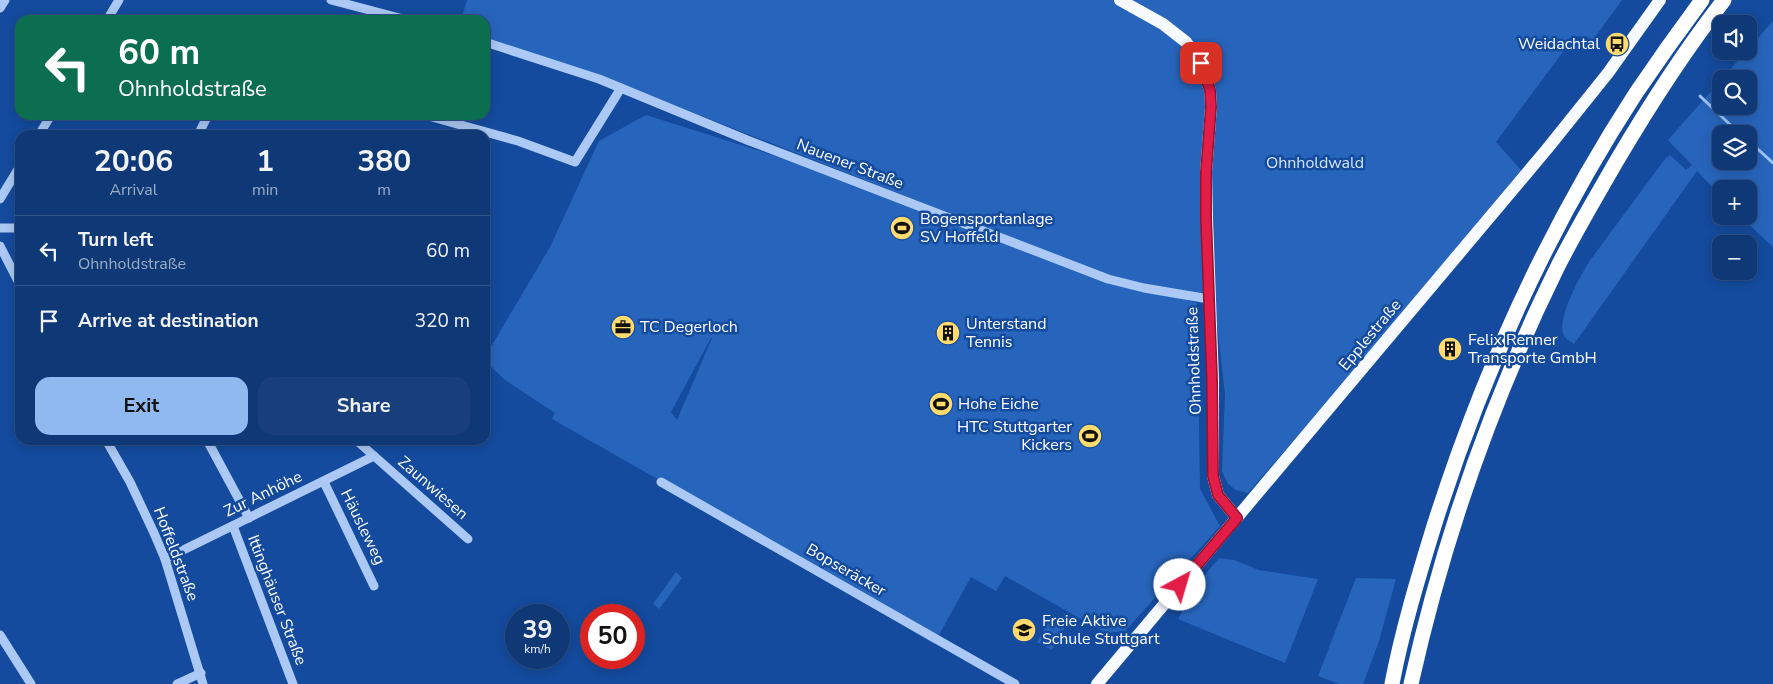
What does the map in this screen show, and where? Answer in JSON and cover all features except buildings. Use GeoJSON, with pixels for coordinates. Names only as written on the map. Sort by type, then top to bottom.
{"type":"FeatureCollection","features":[{"type":"Feature","properties":{"kind":"highway"},"geometry":{"type":"LineString","coordinates":[[1392,684],[1416,584],[1450,475],[1482,392],[1520,303],[1582,184],[1621,117],[1702,0]]}},
{"type":"Feature","properties":{"kind":"highway"},"geometry":{"type":"LineString","coordinates":[[1410,684],[1434,588],[1468,480],[1512,366],[1558,266],[1636,128],[1724,0]]}},
{"type":"Feature","properties":{"kind":"main road","name":"Ohnholdstraße"},"geometry":{"type":"LineString","coordinates":[[1120,0],[1162,24],[1186,42],[1201,63],[1206,76],[1211,107],[1206,172],[1213,476],[1218,495],[1237,518]]}},
{"type":"Feature","properties":{"kind":"main road","name":"Epplestraße"},"geometry":{"type":"LineString","coordinates":[[1097,684],[1547,149],[1608,73],[1660,0]]}},
{"type":"Feature","properties":{"kind":"street"},"geometry":{"type":"LineString","coordinates":[[0,8],[5,0]]}},
{"type":"Feature","properties":{"kind":"street"},"geometry":{"type":"LineString","coordinates":[[110,15],[119,0]]}},
{"type":"Feature","properties":{"kind":"street"},"geometry":{"type":"LineString","coordinates":[[331,0],[388,15]]}},
{"type":"Feature","properties":{"kind":"street","name":"Nauener Straße"},"geometry":{"type":"LineString","coordinates":[[490,44],[564,67],[621,88],[747,140],[1108,278],[1135,286],[1209,299]]}},
{"type":"Feature","properties":{"kind":"street"},"geometry":{"type":"LineString","coordinates":[[490,133],[518,141],[575,162],[621,88]]}},
{"type":"Feature","properties":{"kind":"street"},"geometry":{"type":"LineString","coordinates":[[443,120],[479,130]]}},
{"type":"Feature","properties":{"kind":"street"},"geometry":{"type":"LineString","coordinates":[[0,199],[15,174]]}},
{"type":"Feature","properties":{"kind":"street"},"geometry":{"type":"LineString","coordinates":[[0,228],[15,228]]}},
{"type":"Feature","properties":{"kind":"street"},"geometry":{"type":"LineString","coordinates":[[0,246],[15,275]]}},
{"type":"Feature","properties":{"kind":"street","name":"Hoffeldstraße"},"geometry":{"type":"LineString","coordinates":[[109,445],[130,482],[165,558],[203,684]]}},
{"type":"Feature","properties":{"kind":"street","name":"Ittinghäuser Straße"},"geometry":{"type":"LineString","coordinates":[[210,445],[249,518]]}},
{"type":"Feature","properties":{"kind":"street","name":"Zaunwiesen"},"geometry":{"type":"LineString","coordinates":[[362,445],[468,539]]}},
{"type":"Feature","properties":{"kind":"street","name":"Zur Anhöhe"},"geometry":{"type":"LineString","coordinates":[[165,558],[374,456]]}},
{"type":"Feature","properties":{"kind":"street","name":"Häusleweg"},"geometry":{"type":"LineString","coordinates":[[324,482],[374,586]]}},
{"type":"Feature","properties":{"kind":"street","name":"Bopseräcker"},"geometry":{"type":"LineString","coordinates":[[661,482],[1015,684]]}},
{"type":"Feature","properties":{"kind":"street","name":"Ittinghäuser Straße"},"geometry":{"type":"LineString","coordinates":[[233,526],[293,684]]}},
{"type":"Feature","properties":{"kind":"street"},"geometry":{"type":"LineString","coordinates":[[0,635],[31,684]]}},
{"type":"Feature","properties":{"kind":"street"},"geometry":{"type":"LineString","coordinates":[[177,684],[201,673]]}},
{"type":"Feature","properties":{"kind":"green space","name":"Ohnholdwald"},"geometry":{"type":"Polygon","coordinates":[[[467,0],[1622,0],[1593,40],[1585,36],[1574,37],[1496,142],[1521,170],[1346,380],[1248,493],[1236,490],[1228,484],[1222,471],[1225,394],[1214,297],[1141,285],[1197,303],[1200,489],[1220,526],[1125,631],[1106,633],[1005,576],[996,591],[971,577],[934,644],[654,477],[552,419],[555,413],[505,380],[490,366],[490,349],[550,247],[599,141],[646,115],[785,159],[1086,267],[618,83],[490,39],[490,15],[462,15],[467,0]],[[712,338],[671,412],[677,420],[712,338]]]}},
{"type":"Feature","properties":{"kind":"green space"},"geometry":{"type":"Polygon","coordinates":[[[1773,21],[1773,247],[1750,225],[1757,225],[1757,180],[1712,180],[1712,187],[1697,171],[1574,344],[1563,333],[1564,316],[1576,285],[1591,259],[1665,159],[1670,155],[1686,170],[1692,165],[1668,140],[1712,90],[1712,115],[1757,115],[1757,70],[1730,70],[1738,60],[1757,60],[1757,39],[1773,21]]]}},
{"type":"Feature","properties":{"kind":"green space"},"geometry":{"type":"Polygon","coordinates":[[[1219,558],[1234,560],[1259,570],[1318,579],[1285,663],[1178,619],[1184,608],[1183,601],[1219,558]]]}},
{"type":"Feature","properties":{"kind":"green space"},"geometry":{"type":"Polygon","coordinates":[[[676,572],[682,578],[659,609],[653,604],[676,572]]]}},
{"type":"Feature","properties":{"kind":"green space"},"geometry":{"type":"Polygon","coordinates":[[[1356,578],[1396,579],[1379,641],[1363,684],[1339,684],[1318,676],[1356,578]]]}},
{"type":"Feature","properties":{"kind":"green space"},"geometry":{"type":"Polygon","coordinates":[[[1052,615],[1067,623],[1052,650],[1037,642],[1052,615]]]}},
{"type":"Feature","properties":{"kind":"waterway"},"geometry":{"type":"LineString","coordinates":[[1700,96],[1731,125]]}},
{"type":"Feature","properties":{"kind":"waterway"},"geometry":{"type":"LineString","coordinates":[[1757,148],[1773,163]]}},
{"type":"Feature","properties":{"kind":"place","name":"Weidachtal"},"geometry":{"type":"Point","coordinates":[1617,44]}},
{"type":"Feature","properties":{"kind":"place","name":"Bogensportanlage SV Hoffeld"},"geometry":{"type":"Point","coordinates":[902,228]}},
{"type":"Feature","properties":{"kind":"place","name":"TC Degerloch"},"geometry":{"type":"Point","coordinates":[623,327]}},
{"type":"Feature","properties":{"kind":"place","name":"Unterstand Tennis"},"geometry":{"type":"Point","coordinates":[948,333]}},
{"type":"Feature","properties":{"kind":"place","name":"Felix Renner Transporte GmbH"},"geometry":{"type":"Point","coordinates":[1450,349]}},
{"type":"Feature","properties":{"kind":"place","name":"Hohe Eiche"},"geometry":{"type":"Point","coordinates":[941,404]}},
{"type":"Feature","properties":{"kind":"place","name":"HTC Stuttgarter Kickers"},"geometry":{"type":"Point","coordinates":[1090,436]}},
{"type":"Feature","properties":{"kind":"place","name":"Freie Aktive Schule Stuttgart"},"geometry":{"type":"Point","coordinates":[1024,630]}},
{"type":"Feature","properties":{"kind":"route"},"geometry":{"type":"LineString","coordinates":[[1180,585],[1237,518],[1218,495],[1213,476],[1212,380],[1206,218],[1206,172],[1211,107],[1210,90],[1201,63]]}}]}
